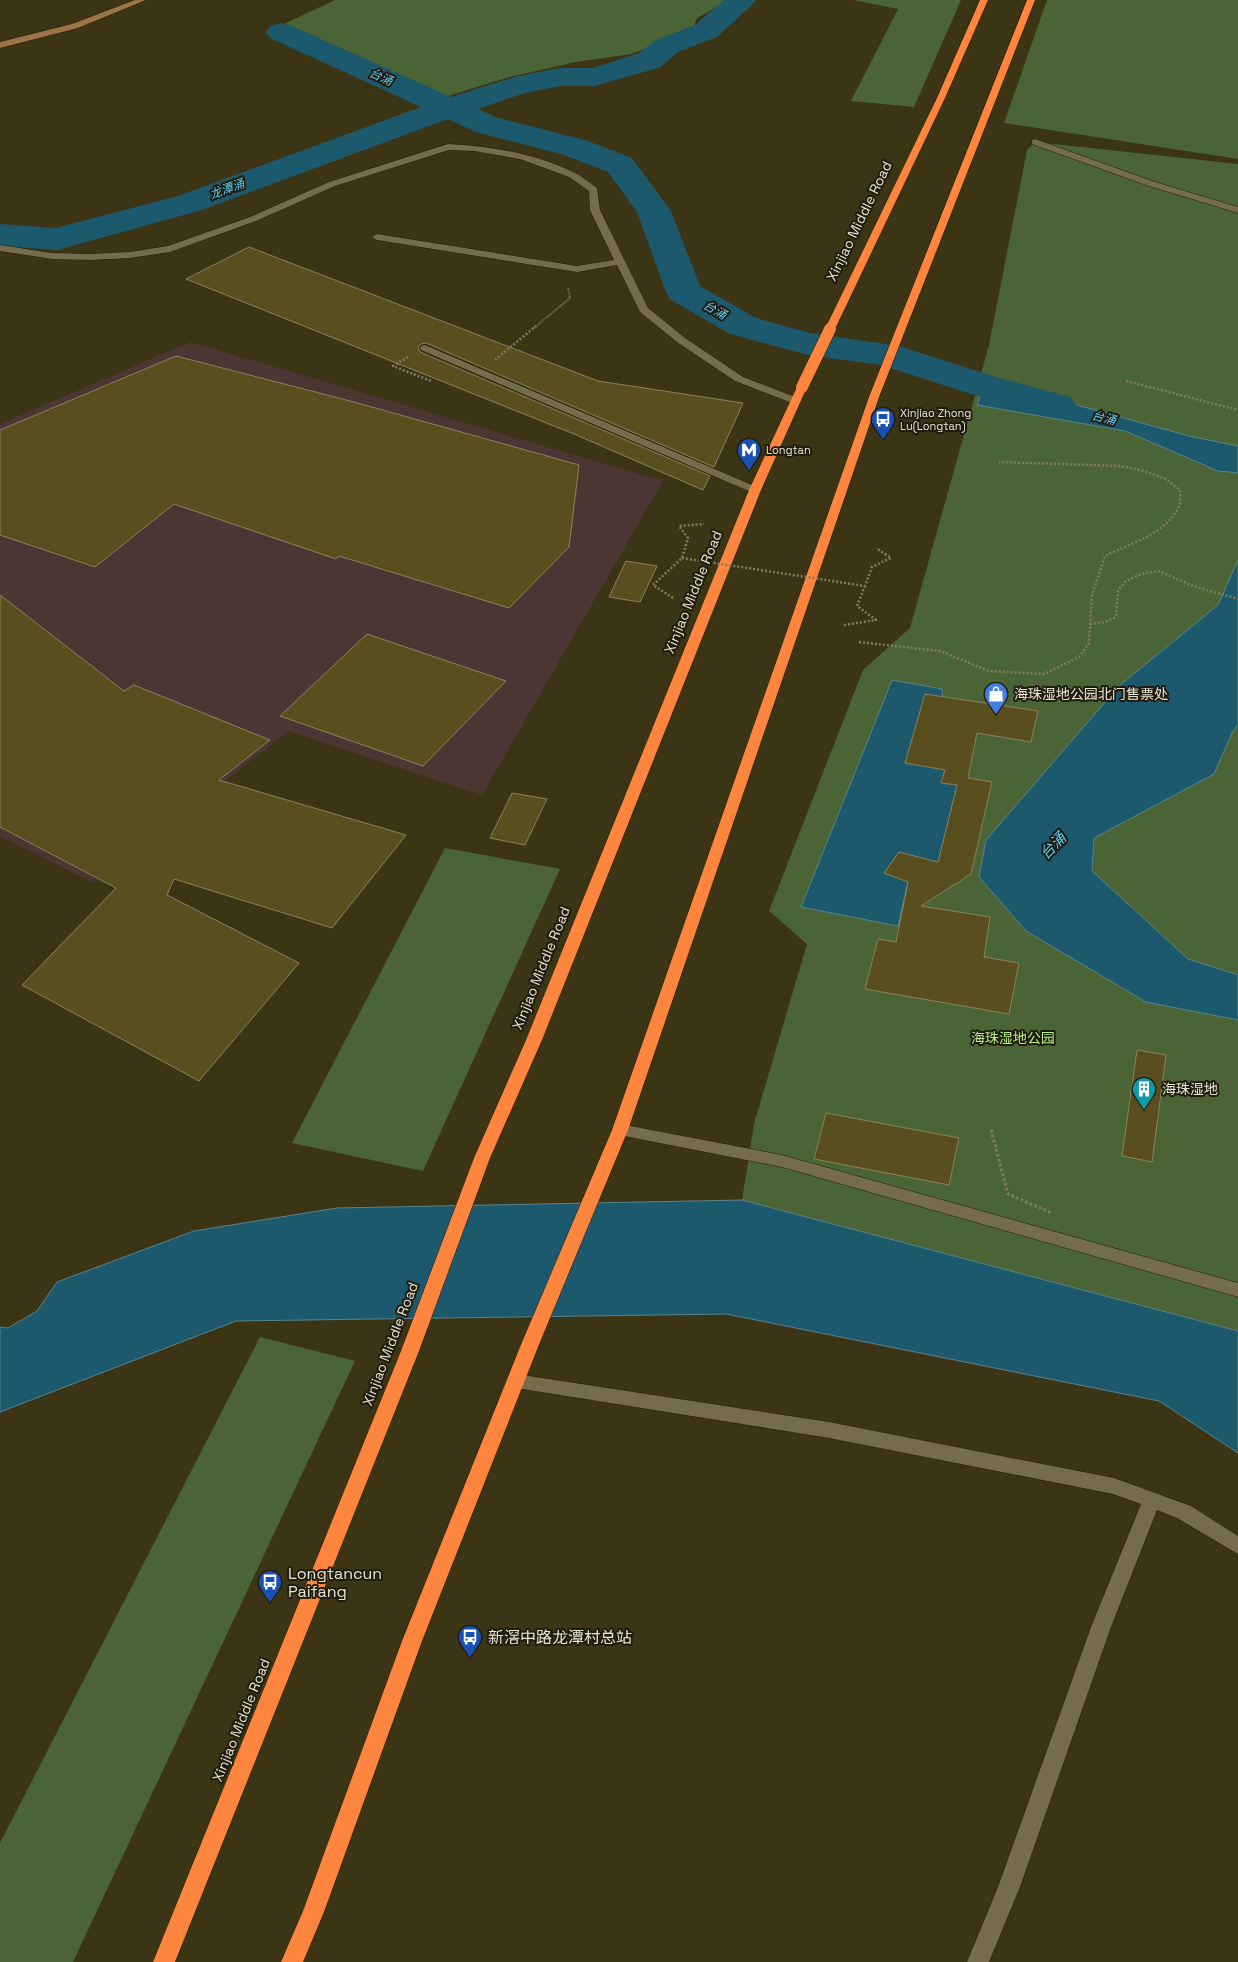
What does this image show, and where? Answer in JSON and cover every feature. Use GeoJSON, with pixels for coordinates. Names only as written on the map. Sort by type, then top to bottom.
{"type":"FeatureCollection","features":[{"type":"Feature","properties":{"kind":"highway","name":"Xinjiao Middle Road"},"geometry":{"type":"LineString","coordinates":[[164,1962],[410,1351],[482,1158],[534,1040],[755,490],[802,387],[941,98],[984,0]]}},
{"type":"Feature","properties":{"kind":"highway"},"geometry":{"type":"LineString","coordinates":[[292,1962],[412,1641],[529,1347],[620,1130],[874,397],[1031,0]]}},
{"type":"Feature","properties":{"kind":"main road"},"geometry":{"type":"LineString","coordinates":[[0,46],[75,26],[142,0]]}},
{"type":"Feature","properties":{"kind":"lane"},"geometry":{"type":"LineString","coordinates":[[1035,142],[1152,184],[1238,210]]}},
{"type":"Feature","properties":{"kind":"lane"},"geometry":{"type":"LineString","coordinates":[[0,248],[52,256],[92,257],[130,255],[170,249],[253,219],[332,184],[448,147],[474,148],[522,157],[572,175],[594,190],[595,210],[644,310],[681,340],[739,379],[796,401]]}},
{"type":"Feature","properties":{"kind":"lane"},"geometry":{"type":"LineString","coordinates":[[377,237],[577,269],[620,262]]}},
{"type":"Feature","properties":{"kind":"lane"},"geometry":{"type":"LineString","coordinates":[[425,348],[755,490]]}},
{"type":"Feature","properties":{"kind":"lane"},"geometry":{"type":"LineString","coordinates":[[620,1130],[782,1161],[1238,1290]]}},
{"type":"Feature","properties":{"kind":"lane"},"geometry":{"type":"LineString","coordinates":[[516,1381],[830,1430],[1114,1486],[1184,1512],[1238,1546]]}},
{"type":"Feature","properties":{"kind":"lane"},"geometry":{"type":"LineString","coordinates":[[978,1962],[1010,1886],[1101,1627],[1152,1500]]}},
{"type":"Feature","properties":{"kind":"path"},"geometry":{"type":"LineString","coordinates":[[481,371],[570,298],[567,285]]}},
{"type":"Feature","properties":{"kind":"path"},"geometry":{"type":"LineString","coordinates":[[425,348],[393,366],[431,381]]}},
{"type":"Feature","properties":{"kind":"path"},"geometry":{"type":"LineString","coordinates":[[1126,381],[1238,410]]}},
{"type":"Feature","properties":{"kind":"path"},"geometry":{"type":"LineString","coordinates":[[859,642],[940,651],[989,671],[1044,674],[1079,657],[1089,643],[1092,595],[1105,556],[1149,535],[1167,521],[1179,505],[1180,490],[1166,479],[1144,471],[1121,466],[999,462]]}},
{"type":"Feature","properties":{"kind":"path"},"geometry":{"type":"LineString","coordinates":[[673,598],[654,585],[682,558],[688,538],[679,526],[704,524]]}},
{"type":"Feature","properties":{"kind":"path"},"geometry":{"type":"LineString","coordinates":[[844,625],[876,620],[857,606],[872,567],[891,558],[876,548]]}},
{"type":"Feature","properties":{"kind":"path"},"geometry":{"type":"LineString","coordinates":[[682,558],[865,586]]}},
{"type":"Feature","properties":{"kind":"path"},"geometry":{"type":"LineString","coordinates":[[1090,624],[1105,622],[1116,617],[1118,591],[1126,581],[1141,574],[1158,572],[1192,586],[1238,599]]}},
{"type":"Feature","properties":{"kind":"path"},"geometry":{"type":"LineString","coordinates":[[991,1130],[1008,1194],[1059,1216]]}},
{"type":"Feature","properties":{"kind":"shaded area"},"geometry":{"type":"Polygon","coordinates":[[[190,342],[663,481],[482,795],[289,731],[93,883],[0,836],[0,424],[190,342]]]}},
{"type":"Feature","properties":{"kind":"green space"},"geometry":{"type":"Polygon","coordinates":[[[335,0],[729,0],[697,18],[692,31],[631,54],[576,62],[509,77],[445,97],[284,24],[335,0]]]}},
{"type":"Feature","properties":{"kind":"green space"},"geometry":{"type":"Polygon","coordinates":[[[853,0],[961,0],[914,107],[851,101],[898,9],[853,0]]]}},
{"type":"Feature","properties":{"kind":"green space"},"geometry":{"type":"Polygon","coordinates":[[[1047,0],[1238,0],[1238,159],[1004,123],[1047,0]]]}},
{"type":"Feature","properties":{"kind":"green space","name":"海珠湿地公园"},"geometry":{"type":"Polygon","coordinates":[[[1035,142],[1238,164],[1238,1331],[742,1200],[754,1124],[807,944],[769,911],[863,670],[910,628],[989,345],[1027,150],[1035,142]]]}},
{"type":"Feature","properties":{"kind":"green space"},"geometry":{"type":"Polygon","coordinates":[[[445,848],[560,869],[423,1171],[292,1143],[445,848]]]}},
{"type":"Feature","properties":{"kind":"green space"},"geometry":{"type":"Polygon","coordinates":[[[260,1337],[355,1361],[73,1962],[0,1962],[0,1843],[260,1337]]]}},
{"type":"Feature","properties":{"kind":"water"},"geometry":{"type":"Polygon","coordinates":[[[986,380],[1189,436],[1238,446],[1238,473],[1218,471],[1125,431],[977,405],[986,380]]]}},
{"type":"Feature","properties":{"kind":"water"},"geometry":{"type":"Polygon","coordinates":[[[1238,560],[1238,724],[1232,733],[1214,774],[1094,838],[1092,871],[1188,959],[1238,975],[1238,1020],[1146,1002],[1026,931],[979,877],[986,840],[1119,686],[1218,605],[1238,560]]]}},
{"type":"Feature","properties":{"kind":"water"},"geometry":{"type":"Polygon","coordinates":[[[892,680],[942,689],[944,724],[963,787],[949,866],[907,886],[898,926],[801,907],[892,680]]]}},
{"type":"Feature","properties":{"kind":"water"},"geometry":{"type":"Polygon","coordinates":[[[742,1200],[1238,1331],[1238,1453],[1159,1401],[726,1314],[236,1321],[0,1412],[0,1327],[8,1328],[37,1311],[57,1282],[194,1231],[337,1208],[742,1200]]]}},
{"type":"Feature","properties":{"kind":"building","name":"Longtan"},"geometry":{"type":"Polygon","coordinates":[[[249,247],[598,381],[743,403],[714,467],[426,343],[418,347],[420,352],[710,476],[703,490],[574,434],[186,279],[249,247]]]}},
{"type":"Feature","properties":{"kind":"building"},"geometry":{"type":"Polygon","coordinates":[[[176,356],[354,402],[579,465],[569,547],[509,608],[339,556],[336,559],[174,504],[95,567],[0,535],[0,430],[176,356]]]}},
{"type":"Feature","properties":{"kind":"building"},"geometry":{"type":"Polygon","coordinates":[[[626,561],[657,566],[640,602],[609,597],[626,561]]]}},
{"type":"Feature","properties":{"kind":"building"},"geometry":{"type":"Polygon","coordinates":[[[0,595],[124,691],[134,685],[270,740],[219,780],[406,835],[332,928],[174,879],[167,895],[299,963],[199,1081],[22,985],[116,888],[0,827],[0,595]]]}},
{"type":"Feature","properties":{"kind":"building"},"geometry":{"type":"Polygon","coordinates":[[[367,634],[506,681],[423,766],[280,716],[367,634]]]}},
{"type":"Feature","properties":{"kind":"building"},"geometry":{"type":"Polygon","coordinates":[[[925,694],[1038,711],[1031,742],[977,733],[968,778],[992,782],[971,874],[921,906],[990,917],[984,957],[1019,963],[1009,1014],[865,989],[878,939],[896,942],[908,882],[884,873],[899,852],[938,862],[957,785],[941,783],[945,770],[905,763],[925,694]]]}},
{"type":"Feature","properties":{"kind":"building"},"geometry":{"type":"Polygon","coordinates":[[[512,793],[547,799],[525,845],[490,838],[512,793]]]}},
{"type":"Feature","properties":{"kind":"building","name":"海珠湿地"},"geometry":{"type":"Polygon","coordinates":[[[1137,1050],[1166,1055],[1152,1162],[1122,1156],[1137,1050]]]}},
{"type":"Feature","properties":{"kind":"building"},"geometry":{"type":"Polygon","coordinates":[[[826,1113],[959,1138],[949,1185],[814,1159],[826,1113]]]}},
{"type":"Feature","properties":{"kind":"waterway"},"geometry":{"type":"LineString","coordinates":[[449,108],[518,85],[560,77],[595,77],[650,60],[667,46],[706,31],[741,0]]}},
{"type":"Feature","properties":{"kind":"waterway","name":"台涌"},"geometry":{"type":"LineString","coordinates":[[281,32],[449,108]]}},
{"type":"Feature","properties":{"kind":"waterway","name":"龙潭涌"},"geometry":{"type":"LineString","coordinates":[[0,235],[57,239],[190,203],[449,108]]}},
{"type":"Feature","properties":{"kind":"waterway","name":"台涌"},"geometry":{"type":"LineString","coordinates":[[449,108],[487,125],[576,148],[620,165],[654,211],[684,292],[743,326],[808,344],[886,354],[985,386],[1056,405]]}},
{"type":"Feature","properties":{"kind":"place","name":"Xinjiao Zhong Lu(Longtan)"},"geometry":{"type":"Point","coordinates":[883,440]}},
{"type":"Feature","properties":{"kind":"place","name":"Longtan"},"geometry":{"type":"Point","coordinates":[749,471]}},
{"type":"Feature","properties":{"kind":"place","name":"海珠湿地公园北门售票处"},"geometry":{"type":"Point","coordinates":[996,715]}},
{"type":"Feature","properties":{"kind":"place","name":"海珠湿地"},"geometry":{"type":"Point","coordinates":[1144,1110]}},
{"type":"Feature","properties":{"kind":"place","name":"Longtancun Paifang"},"geometry":{"type":"Point","coordinates":[270,1603]}},
{"type":"Feature","properties":{"kind":"place","name":"新滘中路龙潭村总站"},"geometry":{"type":"Point","coordinates":[470,1658]}}]}
